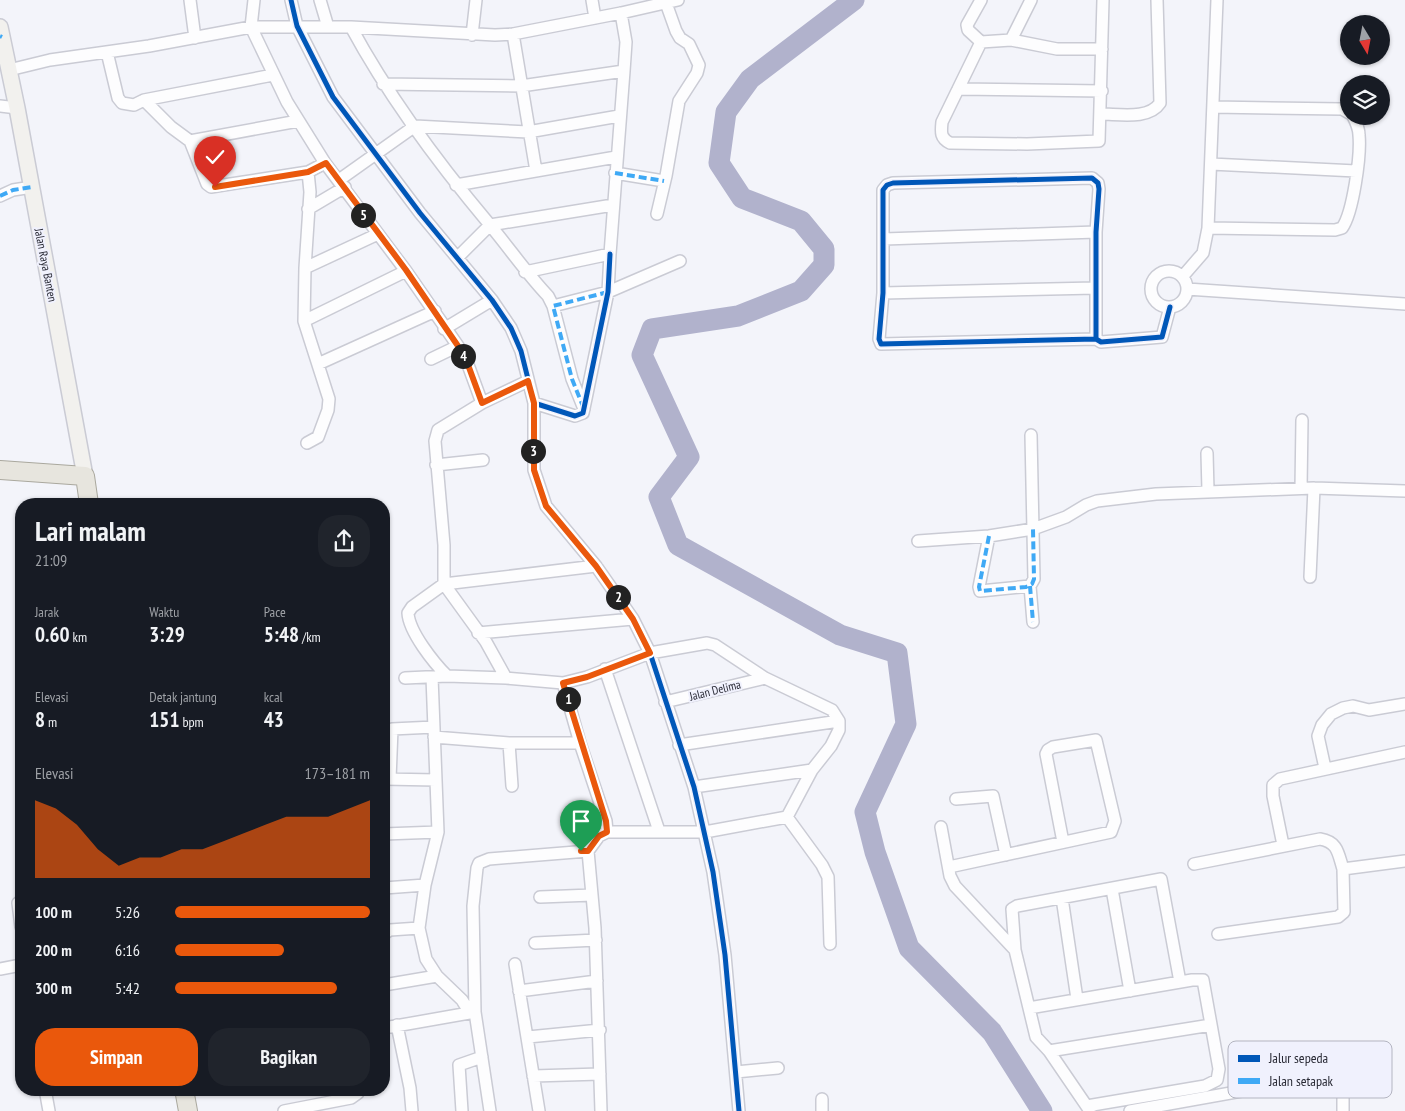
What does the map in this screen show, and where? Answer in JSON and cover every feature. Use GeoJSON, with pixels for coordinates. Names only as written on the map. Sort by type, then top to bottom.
{"type":"FeatureCollection","features":[{"type":"Feature","properties":{"kind":"main road","name":"Jalan Raya Banten"},"geometry":{"type":"LineString","coordinates":[[1,33],[32,187],[88,498]]}},
{"type":"Feature","properties":{"kind":"main road"},"geometry":{"type":"LineString","coordinates":[[0,470],[85,476]]}},
{"type":"Feature","properties":{"kind":"main road"},"geometry":{"type":"LineString","coordinates":[[185,1096],[188,1111]]}},
{"type":"Feature","properties":{"kind":"street"},"geometry":{"type":"LineString","coordinates":[[190,0],[195,38]]}},
{"type":"Feature","properties":{"kind":"street"},"geometry":{"type":"LineString","coordinates":[[254,0],[251,27],[273,75],[298,121],[326,163],[406,270],[444,329],[458,346],[467,362],[482,403]]}},
{"type":"Feature","properties":{"kind":"street"},"geometry":{"type":"LineString","coordinates":[[291,0],[297,26],[333,97],[376,155],[492,300],[511,328],[518,343],[534,403],[534,470],[546,506],[596,566],[633,619],[650,653],[694,787],[706,832],[725,956],[739,1111]]}},
{"type":"Feature","properties":{"kind":"street"},"geometry":{"type":"LineString","coordinates":[[320,0],[328,27]]}},
{"type":"Feature","properties":{"kind":"street"},"geometry":{"type":"LineString","coordinates":[[472,35],[476,0]]}},
{"type":"Feature","properties":{"kind":"street"},"geometry":{"type":"LineString","coordinates":[[592,0],[595,18]]}},
{"type":"Feature","properties":{"kind":"street"},"geometry":{"type":"LineString","coordinates":[[981,0],[967,25],[968,30],[981,42],[1011,40],[1057,49],[1102,49]]}},
{"type":"Feature","properties":{"kind":"street"},"geometry":{"type":"LineString","coordinates":[[1011,40],[1031,0]]}},
{"type":"Feature","properties":{"kind":"street"},"geometry":{"type":"LineString","coordinates":[[981,42],[942,122],[941,134],[944,140],[950,143],[1092,143],[1099,141],[1102,92],[1103,0]]}},
{"type":"Feature","properties":{"kind":"street"},"geometry":{"type":"LineString","coordinates":[[1101,114],[1144,114],[1152,112],[1160,103],[1157,0]]}},
{"type":"Feature","properties":{"kind":"street"},"geometry":{"type":"LineString","coordinates":[[1183,276],[1203,253],[1208,228],[1217,0]]}},
{"type":"Feature","properties":{"kind":"street"},"geometry":{"type":"LineString","coordinates":[[9,70],[50,60],[195,38],[251,27],[351,27],[472,35],[513,34],[672,2],[676,31],[680,38],[689,44],[699,65],[697,74],[679,101],[658,214]]}},
{"type":"Feature","properties":{"kind":"street"},"geometry":{"type":"LineString","coordinates":[[534,403],[575,416],[581,415],[584,409],[608,292],[616,157],[626,42],[621,13]]}},
{"type":"Feature","properties":{"kind":"street"},"geometry":{"type":"LineString","coordinates":[[351,27],[401,112],[415,126],[456,185],[490,225],[525,272],[548,296],[553,306],[572,379],[584,409]]}},
{"type":"Feature","properties":{"kind":"street"},"geometry":{"type":"LineString","coordinates":[[513,34],[536,171]]}},
{"type":"Feature","properties":{"kind":"street"},"geometry":{"type":"LineString","coordinates":[[107,52],[118,98],[122,103],[134,105],[144,100],[273,75]]}},
{"type":"Feature","properties":{"kind":"street"},"geometry":{"type":"LineString","coordinates":[[383,84],[521,86],[624,72]]}},
{"type":"Feature","properties":{"kind":"street"},"geometry":{"type":"LineString","coordinates":[[958,89],[1102,92]]}},
{"type":"Feature","properties":{"kind":"street"},"geometry":{"type":"LineString","coordinates":[[144,100],[171,127],[190,141],[207,184],[211,187],[308,172],[326,163]]}},
{"type":"Feature","properties":{"kind":"street"},"geometry":{"type":"LineString","coordinates":[[0,106],[17,108]]}},
{"type":"Feature","properties":{"kind":"street"},"geometry":{"type":"LineString","coordinates":[[1213,107],[1340,109]]}},
{"type":"Feature","properties":{"kind":"street"},"geometry":{"type":"LineString","coordinates":[[308,209],[415,126],[528,132],[619,116]]}},
{"type":"Feature","properties":{"kind":"street"},"geometry":{"type":"LineString","coordinates":[[190,141],[298,121]]}},
{"type":"Feature","properties":{"kind":"street"},"geometry":{"type":"LineString","coordinates":[[1208,228],[1335,230],[1342,228],[1351,210],[1360,134],[1356,125]]}},
{"type":"Feature","properties":{"kind":"street"},"geometry":{"type":"LineString","coordinates":[[456,185],[616,157]]}},
{"type":"Feature","properties":{"kind":"street"},"geometry":{"type":"LineString","coordinates":[[1210,164],[1356,171]]}},
{"type":"Feature","properties":{"kind":"street"},"geometry":{"type":"LineString","coordinates":[[306,443],[318,437],[329,404],[304,321],[308,172]]}},
{"type":"Feature","properties":{"kind":"street"},"geometry":{"type":"LineString","coordinates":[[615,172],[664,181]]}},
{"type":"Feature","properties":{"kind":"street"},"geometry":{"type":"LineString","coordinates":[[1096,339],[1095,288],[1098,183],[1092,178],[893,183],[887,185],[883,190],[883,293],[879,339],[881,344],[1096,339],[1101,342],[1162,337],[1170,307],[1184,299],[1187,289],[1183,276],[1174,272],[1163,273],[1152,284],[1155,300],[1170,307]]}},
{"type":"Feature","properties":{"kind":"street"},"geometry":{"type":"LineString","coordinates":[[0,196],[13,190],[32,187]]}},
{"type":"Feature","properties":{"kind":"street"},"geometry":{"type":"LineString","coordinates":[[458,257],[490,225],[613,205]]}},
{"type":"Feature","properties":{"kind":"street"},"geometry":{"type":"LineString","coordinates":[[884,239],[1096,232]]}},
{"type":"Feature","properties":{"kind":"street"},"geometry":{"type":"LineString","coordinates":[[305,268],[378,234]]}},
{"type":"Feature","properties":{"kind":"street"},"geometry":{"type":"LineString","coordinates":[[525,272],[610,254]]}},
{"type":"Feature","properties":{"kind":"street"},"geometry":{"type":"LineString","coordinates":[[553,306],[608,292],[680,261]]}},
{"type":"Feature","properties":{"kind":"street"},"geometry":{"type":"LineString","coordinates":[[304,321],[406,270]]}},
{"type":"Feature","properties":{"kind":"street"},"geometry":{"type":"LineString","coordinates":[[883,293],[1095,288]]}},
{"type":"Feature","properties":{"kind":"street"},"geometry":{"type":"LineString","coordinates":[[1187,289],[1405,304]]}},
{"type":"Feature","properties":{"kind":"street"},"geometry":{"type":"LineString","coordinates":[[444,329],[492,300]]}},
{"type":"Feature","properties":{"kind":"street"},"geometry":{"type":"LineString","coordinates":[[318,364],[434,311]]}},
{"type":"Feature","properties":{"kind":"street"},"geometry":{"type":"LineString","coordinates":[[431,359],[458,346]]}},
{"type":"Feature","properties":{"kind":"street"},"geometry":{"type":"LineString","coordinates":[[506,678],[444,584],[444,545],[435,441],[438,430],[482,403],[528,381]]}},
{"type":"Feature","properties":{"kind":"street"},"geometry":{"type":"LineString","coordinates":[[1302,420],[1302,488]]}},
{"type":"Feature","properties":{"kind":"street"},"geometry":{"type":"LineString","coordinates":[[1031,435],[1034,579],[1030,586],[1033,622]]}},
{"type":"Feature","properties":{"kind":"street"},"geometry":{"type":"LineString","coordinates":[[1207,453],[1208,491]]}},
{"type":"Feature","properties":{"kind":"street"},"geometry":{"type":"LineString","coordinates":[[436,465],[483,460]]}},
{"type":"Feature","properties":{"kind":"street"},"geometry":{"type":"LineString","coordinates":[[918,541],[989,536],[1033,529],[1066,517],[1097,501],[1156,494],[1302,488],[1405,491]]}},
{"type":"Feature","properties":{"kind":"street"},"geometry":{"type":"LineString","coordinates":[[1310,577],[1314,488]]}},
{"type":"Feature","properties":{"kind":"street"},"geometry":{"type":"LineString","coordinates":[[989,536],[979,587],[980,591],[1030,586]]}},
{"type":"Feature","properties":{"kind":"street"},"geometry":{"type":"LineString","coordinates":[[447,676],[435,663],[410,626],[408,613],[412,607],[444,584],[596,566]]}},
{"type":"Feature","properties":{"kind":"street"},"geometry":{"type":"LineString","coordinates":[[478,633],[633,619]]}},
{"type":"Feature","properties":{"kind":"street"},"geometry":{"type":"LineString","coordinates":[[405,678],[447,676],[506,678],[563,683],[650,653],[702,643],[712,644],[765,678],[832,710],[839,721],[839,730],[831,746],[812,770],[787,817]]}},
{"type":"Feature","properties":{"kind":"street"},"geometry":{"type":"LineString","coordinates":[[605,669],[659,831]]}},
{"type":"Feature","properties":{"kind":"street"},"geometry":{"type":"LineString","coordinates":[[432,677],[438,832],[425,885],[419,928],[426,958],[437,976],[462,1000],[472,1013]]}},
{"type":"Feature","properties":{"kind":"street","name":"Jalan Delima"},"geometry":{"type":"LineString","coordinates":[[665,702],[765,678]]}},
{"type":"Feature","properties":{"kind":"street"},"geometry":{"type":"LineString","coordinates":[[563,683],[580,743],[606,821],[607,832]]}},
{"type":"Feature","properties":{"kind":"street"},"geometry":{"type":"LineString","coordinates":[[1325,768],[1318,736],[1322,725],[1331,714],[1343,708],[1353,706],[1369,710],[1405,704]]}},
{"type":"Feature","properties":{"kind":"street"},"geometry":{"type":"LineString","coordinates":[[679,745],[839,721]]}},
{"type":"Feature","properties":{"kind":"street"},"geometry":{"type":"LineString","coordinates":[[390,749],[392,729],[434,732],[509,743],[580,743]]}},
{"type":"Feature","properties":{"kind":"street"},"geometry":{"type":"LineString","coordinates":[[948,867],[1111,832],[1115,827],[1096,740],[1053,747],[1046,754],[1063,842]]}},
{"type":"Feature","properties":{"kind":"street"},"geometry":{"type":"LineString","coordinates":[[509,743],[512,786]]}},
{"type":"Feature","properties":{"kind":"street"},"geometry":{"type":"LineString","coordinates":[[1283,845],[1273,796],[1273,785],[1280,779],[1405,752]]}},
{"type":"Feature","properties":{"kind":"street"},"geometry":{"type":"LineString","coordinates":[[694,787],[812,770]]}},
{"type":"Feature","properties":{"kind":"street"},"geometry":{"type":"LineString","coordinates":[[390,779],[436,780]]}},
{"type":"Feature","properties":{"kind":"street"},"geometry":{"type":"LineString","coordinates":[[956,799],[994,796],[1006,855]]}},
{"type":"Feature","properties":{"kind":"street"},"geometry":{"type":"LineString","coordinates":[[601,1111],[596,940],[588,851],[599,836],[607,832],[706,832],[787,817]]}},
{"type":"Feature","properties":{"kind":"street"},"geometry":{"type":"LineString","coordinates":[[787,817],[822,865],[828,877],[830,944]]}},
{"type":"Feature","properties":{"kind":"street"},"geometry":{"type":"LineString","coordinates":[[941,827],[948,867],[955,886],[1014,950]]}},
{"type":"Feature","properties":{"kind":"street"},"geometry":{"type":"LineString","coordinates":[[390,834],[438,832]]}},
{"type":"Feature","properties":{"kind":"street"},"geometry":{"type":"LineString","coordinates":[[1194,864],[1320,839],[1330,841],[1337,847],[1343,869],[1345,904],[1344,912],[1338,917],[1218,934]]}},
{"type":"Feature","properties":{"kind":"street"},"geometry":{"type":"LineString","coordinates":[[490,1111],[482,1057],[472,1013],[473,906],[475,878],[480,863],[489,859],[588,851]]}},
{"type":"Feature","properties":{"kind":"street"},"geometry":{"type":"LineString","coordinates":[[1343,869],[1405,861]]}},
{"type":"Feature","properties":{"kind":"street"},"geometry":{"type":"LineString","coordinates":[[1029,1008],[1198,979],[1203,980],[1219,1069],[1217,1080],[1212,1084],[1088,1108],[1049,1051],[1036,1037],[1014,950],[1012,909],[1017,906],[1161,880],[1180,982]]}},
{"type":"Feature","properties":{"kind":"street"},"geometry":{"type":"LineString","coordinates":[[390,888],[425,885]]}},
{"type":"Feature","properties":{"kind":"street"},"geometry":{"type":"LineString","coordinates":[[1112,889],[1130,991]]}},
{"type":"Feature","properties":{"kind":"street"},"geometry":{"type":"LineString","coordinates":[[540,897],[592,895]]}},
{"type":"Feature","properties":{"kind":"street"},"geometry":{"type":"LineString","coordinates":[[1062,898],[1077,999]]}},
{"type":"Feature","properties":{"kind":"street"},"geometry":{"type":"LineString","coordinates":[[390,930],[419,928]]}},
{"type":"Feature","properties":{"kind":"street"},"geometry":{"type":"LineString","coordinates":[[535,943],[596,940]]}},
{"type":"Feature","properties":{"kind":"street"},"geometry":{"type":"LineString","coordinates":[[514,964],[539,1111]]}},
{"type":"Feature","properties":{"kind":"street"},"geometry":{"type":"LineString","coordinates":[[0,969],[15,966]]}},
{"type":"Feature","properties":{"kind":"street"},"geometry":{"type":"LineString","coordinates":[[390,984],[437,976]]}},
{"type":"Feature","properties":{"kind":"street"},"geometry":{"type":"LineString","coordinates":[[519,991],[597,981]]}},
{"type":"Feature","properties":{"kind":"street"},"geometry":{"type":"LineString","coordinates":[[390,1027],[472,1013]]}},
{"type":"Feature","properties":{"kind":"street"},"geometry":{"type":"LineString","coordinates":[[397,1025],[410,1088],[412,1111]]}},
{"type":"Feature","properties":{"kind":"street"},"geometry":{"type":"LineString","coordinates":[[1049,1051],[1211,1026]]}},
{"type":"Feature","properties":{"kind":"street"},"geometry":{"type":"LineString","coordinates":[[528,1038],[600,1030]]}},
{"type":"Feature","properties":{"kind":"street"},"geometry":{"type":"LineString","coordinates":[[462,1111],[459,1066],[482,1057]]}},
{"type":"Feature","properties":{"kind":"street"},"geometry":{"type":"LineString","coordinates":[[736,1072],[778,1068]]}},
{"type":"Feature","properties":{"kind":"street"},"geometry":{"type":"LineString","coordinates":[[534,1076],[600,1074]]}},
{"type":"Feature","properties":{"kind":"street"},"geometry":{"type":"LineString","coordinates":[[1130,1111],[1228,1094]]}},
{"type":"Feature","properties":{"kind":"street"},"geometry":{"type":"LineString","coordinates":[[46,1096],[49,1111]]}},
{"type":"Feature","properties":{"kind":"street"},"geometry":{"type":"LineString","coordinates":[[292,1110],[354,1096]]}},
{"type":"Feature","properties":{"kind":"street"},"geometry":{"type":"LineString","coordinates":[[1343,1098],[1343,1111]]}},
{"type":"Feature","properties":{"kind":"street"},"geometry":{"type":"LineString","coordinates":[[822,1099],[822,1111]]}},
{"type":"Feature","properties":{"kind":"waterway"},"geometry":{"type":"LineString","coordinates":[[854,0],[750,79],[726,112],[719,163],[742,198],[801,221],[824,249],[824,265],[801,291],[738,316],[652,329],[642,355],[689,457],[659,497],[678,545],[840,635],[897,653],[906,724],[865,812],[875,852],[909,948],[992,1032],[1042,1111]]}},
{"type":"Feature","properties":{"kind":"marked path"},"geometry":{"type":"LineString","coordinates":[[615,173],[664,181]]}},
{"type":"Feature","properties":{"kind":"marked path"},"geometry":{"type":"LineString","coordinates":[[0,196],[13,190],[32,187]]}},
{"type":"Feature","properties":{"kind":"marked path"},"geometry":{"type":"LineString","coordinates":[[608,292],[584,409],[572,379],[553,306],[608,292]]}},
{"type":"Feature","properties":{"kind":"marked path"},"geometry":{"type":"LineString","coordinates":[[989,536],[979,587],[980,591],[1026,587],[1032,584],[1034,579],[1033,529]]}},
{"type":"Feature","properties":{"kind":"marked path"},"geometry":{"type":"LineString","coordinates":[[1030,586],[1033,622]]}},
{"type":"Feature","properties":{"kind":"cycle path"},"geometry":{"type":"LineString","coordinates":[[291,0],[297,26],[333,97],[420,213],[492,300],[511,328],[521,351],[534,403],[575,416],[583,413],[608,292],[610,254]]}},
{"type":"Feature","properties":{"kind":"cycle path"},"geometry":{"type":"LineString","coordinates":[[1096,339],[881,344],[879,339],[883,293],[883,190],[887,185],[893,183],[1092,178],[1098,183],[1099,189],[1096,232],[1096,339],[1101,342],[1162,337],[1170,307]]}},
{"type":"Feature","properties":{"kind":"cycle path"},"geometry":{"type":"LineString","coordinates":[[534,403],[534,470],[546,506],[596,566],[633,619],[650,653],[694,787],[713,872],[725,955],[739,1111]]}},
{"type":"Feature","properties":{"kind":"route"},"geometry":{"type":"LineString","coordinates":[[215,187],[308,172],[326,163],[406,270],[444,329],[458,346],[467,362],[482,403],[528,381],[534,403],[534,470],[546,506],[596,566],[633,619],[650,653],[587,677],[563,683],[580,743],[606,821],[607,832],[593,842],[588,851],[581,851]]}}]}
